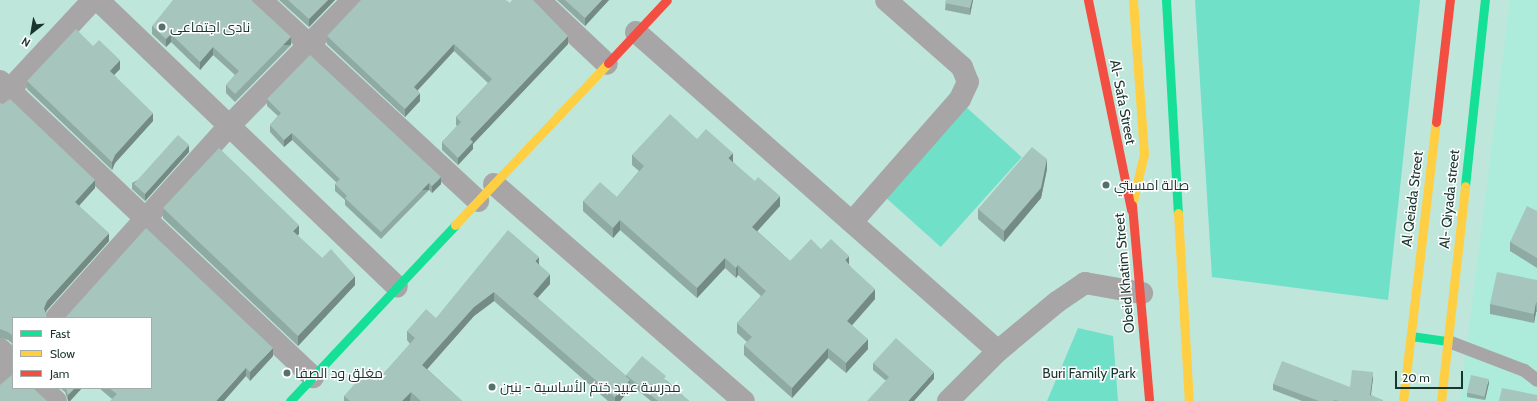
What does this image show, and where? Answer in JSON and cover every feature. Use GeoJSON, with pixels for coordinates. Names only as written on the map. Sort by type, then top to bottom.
{"type":"FeatureCollection","features":[{"type":"Feature","properties":{"kind":"main road"},"geometry":{"type":"LineString","coordinates":[[290,401],[667,0]]}},
{"type":"Feature","properties":{"kind":"main road","name":"Al- Safa Street"},"geometry":{"type":"LineString","coordinates":[[1088,0],[1131,210]]}},
{"type":"Feature","properties":{"kind":"main road","name":"Obeid Khatim Street"},"geometry":{"type":"LineString","coordinates":[[1133,0],[1144,154],[1131,210],[1142,293],[1149,401]]}},
{"type":"Feature","properties":{"kind":"main road"},"geometry":{"type":"LineString","coordinates":[[1166,0],[1189,401]]}},
{"type":"Feature","properties":{"kind":"main road","name":"Al Qeiada Street"},"geometry":{"type":"LineString","coordinates":[[1403,401],[1450,0]]}},
{"type":"Feature","properties":{"kind":"main road","name":"Al- Qiyada street"},"geometry":{"type":"LineString","coordinates":[[1441,401],[1486,0]]}},
{"type":"Feature","properties":{"kind":"main road"},"geometry":{"type":"LineString","coordinates":[[1410,336],[1448,340]]}},
{"type":"Feature","properties":{"kind":"street"},"geometry":{"type":"LineString","coordinates":[[92,0],[3,91],[146,218],[313,377]]}},
{"type":"Feature","properties":{"kind":"street"},"geometry":{"type":"LineString","coordinates":[[98,0],[398,286]]}},
{"type":"Feature","properties":{"kind":"street"},"geometry":{"type":"LineString","coordinates":[[261,0],[478,201]]}},
{"type":"Feature","properties":{"kind":"street"},"geometry":{"type":"LineString","coordinates":[[57,317],[230,126],[353,0]]}},
{"type":"Feature","properties":{"kind":"street"},"geometry":{"type":"LineString","coordinates":[[539,0],[607,64]]}},
{"type":"Feature","properties":{"kind":"street"},"geometry":{"type":"LineString","coordinates":[[852,222],[960,99],[968,82],[962,67],[886,0]]}},
{"type":"Feature","properties":{"kind":"street"},"geometry":{"type":"LineString","coordinates":[[636,32],[998,351]]}},
{"type":"Feature","properties":{"kind":"street"},"geometry":{"type":"LineString","coordinates":[[494,184],[736,398]]}},
{"type":"Feature","properties":{"kind":"street"},"geometry":{"type":"LineString","coordinates":[[948,401],[998,351],[1057,302],[1085,283],[1142,293]]}},
{"type":"Feature","properties":{"kind":"street"},"geometry":{"type":"LineString","coordinates":[[0,349],[12,360]]}},
{"type":"Feature","properties":{"kind":"street"},"geometry":{"type":"LineString","coordinates":[[0,379],[12,367]]}},
{"type":"Feature","properties":{"kind":"street"},"geometry":{"type":"LineString","coordinates":[[43,389],[56,401]]}},
{"type":"Feature","properties":{"kind":"lane"},"geometry":{"type":"LineString","coordinates":[[1448,340],[1524,370],[1537,380]]}},
{"type":"Feature","properties":{"kind":"shaded area"},"geometry":{"type":"Polygon","coordinates":[[[1510,0],[1537,0],[1537,401],[1460,401],[1510,0]]]}},
{"type":"Feature","properties":{"kind":"green space"},"geometry":{"type":"Polygon","coordinates":[[[1195,0],[1420,0],[1388,300],[1212,277],[1195,0]]]}},
{"type":"Feature","properties":{"kind":"green space"},"geometry":{"type":"Polygon","coordinates":[[[966,107],[1022,157],[941,247],[885,197],[966,107]]]}},
{"type":"Feature","properties":{"kind":"green space","name":"Buri Family Park"},"geometry":{"type":"Polygon","coordinates":[[[1078,328],[1113,336],[1118,401],[1047,401],[1078,328]]]}},
{"type":"Feature","properties":{"kind":"building"},"geometry":{"type":"Polygon","coordinates":[[[173,0],[252,0],[291,37],[235,94],[226,85],[239,71],[213,47],[200,62],[171,34],[166,39],[152,26],[173,0]]]}},
{"type":"Feature","properties":{"kind":"building"},"geometry":{"type":"Polygon","coordinates":[[[288,0],[328,0],[309,19],[288,0]]]}},
{"type":"Feature","properties":{"kind":"building"},"geometry":{"type":"Polygon","coordinates":[[[361,0],[506,0],[510,3],[512,0],[533,0],[568,36],[470,139],[473,142],[458,158],[442,142],[461,122],[456,117],[492,79],[454,44],[414,87],[420,93],[405,109],[327,36],[361,0]]]}},
{"type":"Feature","properties":{"kind":"building"},"geometry":{"type":"Polygon","coordinates":[[[565,0],[602,0],[585,18],[565,0]]]}},
{"type":"Feature","properties":{"kind":"building"},"geometry":{"type":"Polygon","coordinates":[[[946,0],[972,0],[970,8],[945,3],[946,0]]]}},
{"type":"Feature","properties":{"kind":"building"},"geometry":{"type":"Polygon","coordinates":[[[76,29],[93,46],[99,40],[120,60],[110,71],[153,113],[115,155],[112,162],[27,81],[76,29]]]}},
{"type":"Feature","properties":{"kind":"building"},"geometry":{"type":"Polygon","coordinates":[[[310,55],[441,177],[432,186],[429,183],[381,232],[345,198],[347,196],[335,184],[340,179],[292,133],[284,140],[270,125],[281,113],[267,99],[310,55]]]}},
{"type":"Feature","properties":{"kind":"building"},"geometry":{"type":"Polygon","coordinates":[[[10,99],[95,180],[75,202],[109,233],[47,301],[44,308],[47,317],[12,317],[12,335],[0,329],[0,103],[3,104],[10,99]]]}},
{"type":"Feature","properties":{"kind":"building"},"geometry":{"type":"Polygon","coordinates":[[[670,114],[697,139],[706,129],[733,153],[728,158],[755,181],[758,177],[780,196],[752,227],[790,261],[811,239],[821,249],[831,239],[849,256],[845,260],[851,267],[875,289],[847,321],[868,339],[846,363],[828,348],[792,388],[744,345],[752,337],[737,323],[766,291],[738,265],[736,268],[725,258],[697,288],[620,220],[613,228],[583,201],[600,182],[617,197],[644,166],[632,155],[670,114]]]}},
{"type":"Feature","properties":{"kind":"building"},"geometry":{"type":"Polygon","coordinates":[[[178,135],[189,145],[145,194],[134,184],[178,135]]]}},
{"type":"Feature","properties":{"kind":"building"},"geometry":{"type":"Polygon","coordinates":[[[1032,147],[1047,159],[1041,188],[1004,231],[978,209],[1032,147]]]}},
{"type":"Feature","properties":{"kind":"building"},"geometry":{"type":"Polygon","coordinates":[[[219,148],[299,225],[293,231],[322,258],[331,249],[355,276],[298,336],[163,208],[219,148]]]}},
{"type":"Feature","properties":{"kind":"building"},"geometry":{"type":"Polygon","coordinates":[[[1527,206],[1537,211],[1537,258],[1510,242],[1527,206]]]}},
{"type":"Feature","properties":{"kind":"building"},"geometry":{"type":"Polygon","coordinates":[[[146,228],[273,348],[250,372],[246,368],[216,401],[110,401],[117,394],[110,389],[152,389],[152,317],[66,317],[146,228]]]}},
{"type":"Feature","properties":{"kind":"building"},"geometry":{"type":"Polygon","coordinates":[[[508,230],[539,257],[535,261],[550,274],[533,294],[630,380],[615,397],[494,292],[474,307],[422,365],[462,401],[421,401],[411,392],[402,401],[350,401],[344,396],[366,371],[377,381],[415,338],[407,331],[426,309],[436,318],[508,230]]]}},
{"type":"Feature","properties":{"kind":"building"},"geometry":{"type":"Polygon","coordinates":[[[1497,272],[1537,280],[1537,303],[1536,302],[1534,314],[1490,304],[1497,272]]]}},
{"type":"Feature","properties":{"kind":"building"},"geometry":{"type":"Polygon","coordinates":[[[896,338],[934,372],[908,401],[867,401],[889,377],[873,363],[896,338]]]}},
{"type":"Feature","properties":{"kind":"building"},"geometry":{"type":"Polygon","coordinates":[[[642,356],[666,376],[664,379],[689,401],[658,401],[626,375],[642,356]]]}},
{"type":"Feature","properties":{"kind":"building"},"geometry":{"type":"Polygon","coordinates":[[[1282,361],[1350,387],[1352,370],[1373,372],[1370,395],[1383,401],[1319,401],[1273,384],[1282,361]]]}},
{"type":"Feature","properties":{"kind":"building"},"geometry":{"type":"Polygon","coordinates":[[[12,375],[12,389],[34,389],[47,401],[0,401],[0,385],[12,375]]]}},
{"type":"Feature","properties":{"kind":"building"},"geometry":{"type":"Polygon","coordinates":[[[1471,375],[1489,379],[1484,397],[1467,393],[1471,375]]]}},
{"type":"Feature","properties":{"kind":"building"},"geometry":{"type":"Polygon","coordinates":[[[1502,388],[1537,395],[1537,401],[1499,401],[1502,388]]]}},
{"type":"Feature","properties":{"kind":"building"},"geometry":{"type":"Polygon","coordinates":[[[66,389],[74,389],[68,395],[66,389]]]}},
{"type":"Feature","properties":{"kind":"traffic: fast"},"geometry":{"type":"LineString","coordinates":[[1166,0],[1178,213]]}},
{"type":"Feature","properties":{"kind":"traffic: fast"},"geometry":{"type":"LineString","coordinates":[[1465,186],[1485,0]]}},
{"type":"Feature","properties":{"kind":"traffic: fast"},"geometry":{"type":"LineString","coordinates":[[290,401],[455,225]]}},
{"type":"Feature","properties":{"kind":"traffic: fast"},"geometry":{"type":"LineString","coordinates":[[1411,336],[1448,341]]}},
{"type":"Feature","properties":{"kind":"traffic: slow"},"geometry":{"type":"LineString","coordinates":[[1132,205],[1144,154],[1133,0]]}},
{"type":"Feature","properties":{"kind":"traffic: slow"},"geometry":{"type":"LineString","coordinates":[[455,225],[608,63]]}},
{"type":"Feature","properties":{"kind":"traffic: slow"},"geometry":{"type":"LineString","coordinates":[[1403,401],[1436,122]]}},
{"type":"Feature","properties":{"kind":"traffic: slow"},"geometry":{"type":"LineString","coordinates":[[1441,401],[1465,186]]}},
{"type":"Feature","properties":{"kind":"traffic: slow"},"geometry":{"type":"LineString","coordinates":[[1178,213],[1189,401]]}},
{"type":"Feature","properties":{"kind":"traffic: jam"},"geometry":{"type":"LineString","coordinates":[[608,63],[667,0]]}},
{"type":"Feature","properties":{"kind":"traffic: jam"},"geometry":{"type":"LineString","coordinates":[[1088,0],[1131,210]]}},
{"type":"Feature","properties":{"kind":"traffic: jam"},"geometry":{"type":"LineString","coordinates":[[1436,122],[1450,0]]}},
{"type":"Feature","properties":{"kind":"traffic: jam"},"geometry":{"type":"LineString","coordinates":[[1132,205],[1149,401]]}},
{"type":"Feature","properties":{"kind":"place","name":"نادى اجتماعى"},"geometry":{"type":"Point","coordinates":[162,27]}},
{"type":"Feature","properties":{"kind":"place","name":"صالة امسيتي"},"geometry":{"type":"Point","coordinates":[1106,185]}},
{"type":"Feature","properties":{"kind":"place","name":"مغلق ود الصفا"},"geometry":{"type":"Point","coordinates":[287,373]}},
{"type":"Feature","properties":{"kind":"place","name":"مدرسة عبيد ختم الأساسية - بنين"},"geometry":{"type":"Point","coordinates":[492,387]}}]}
